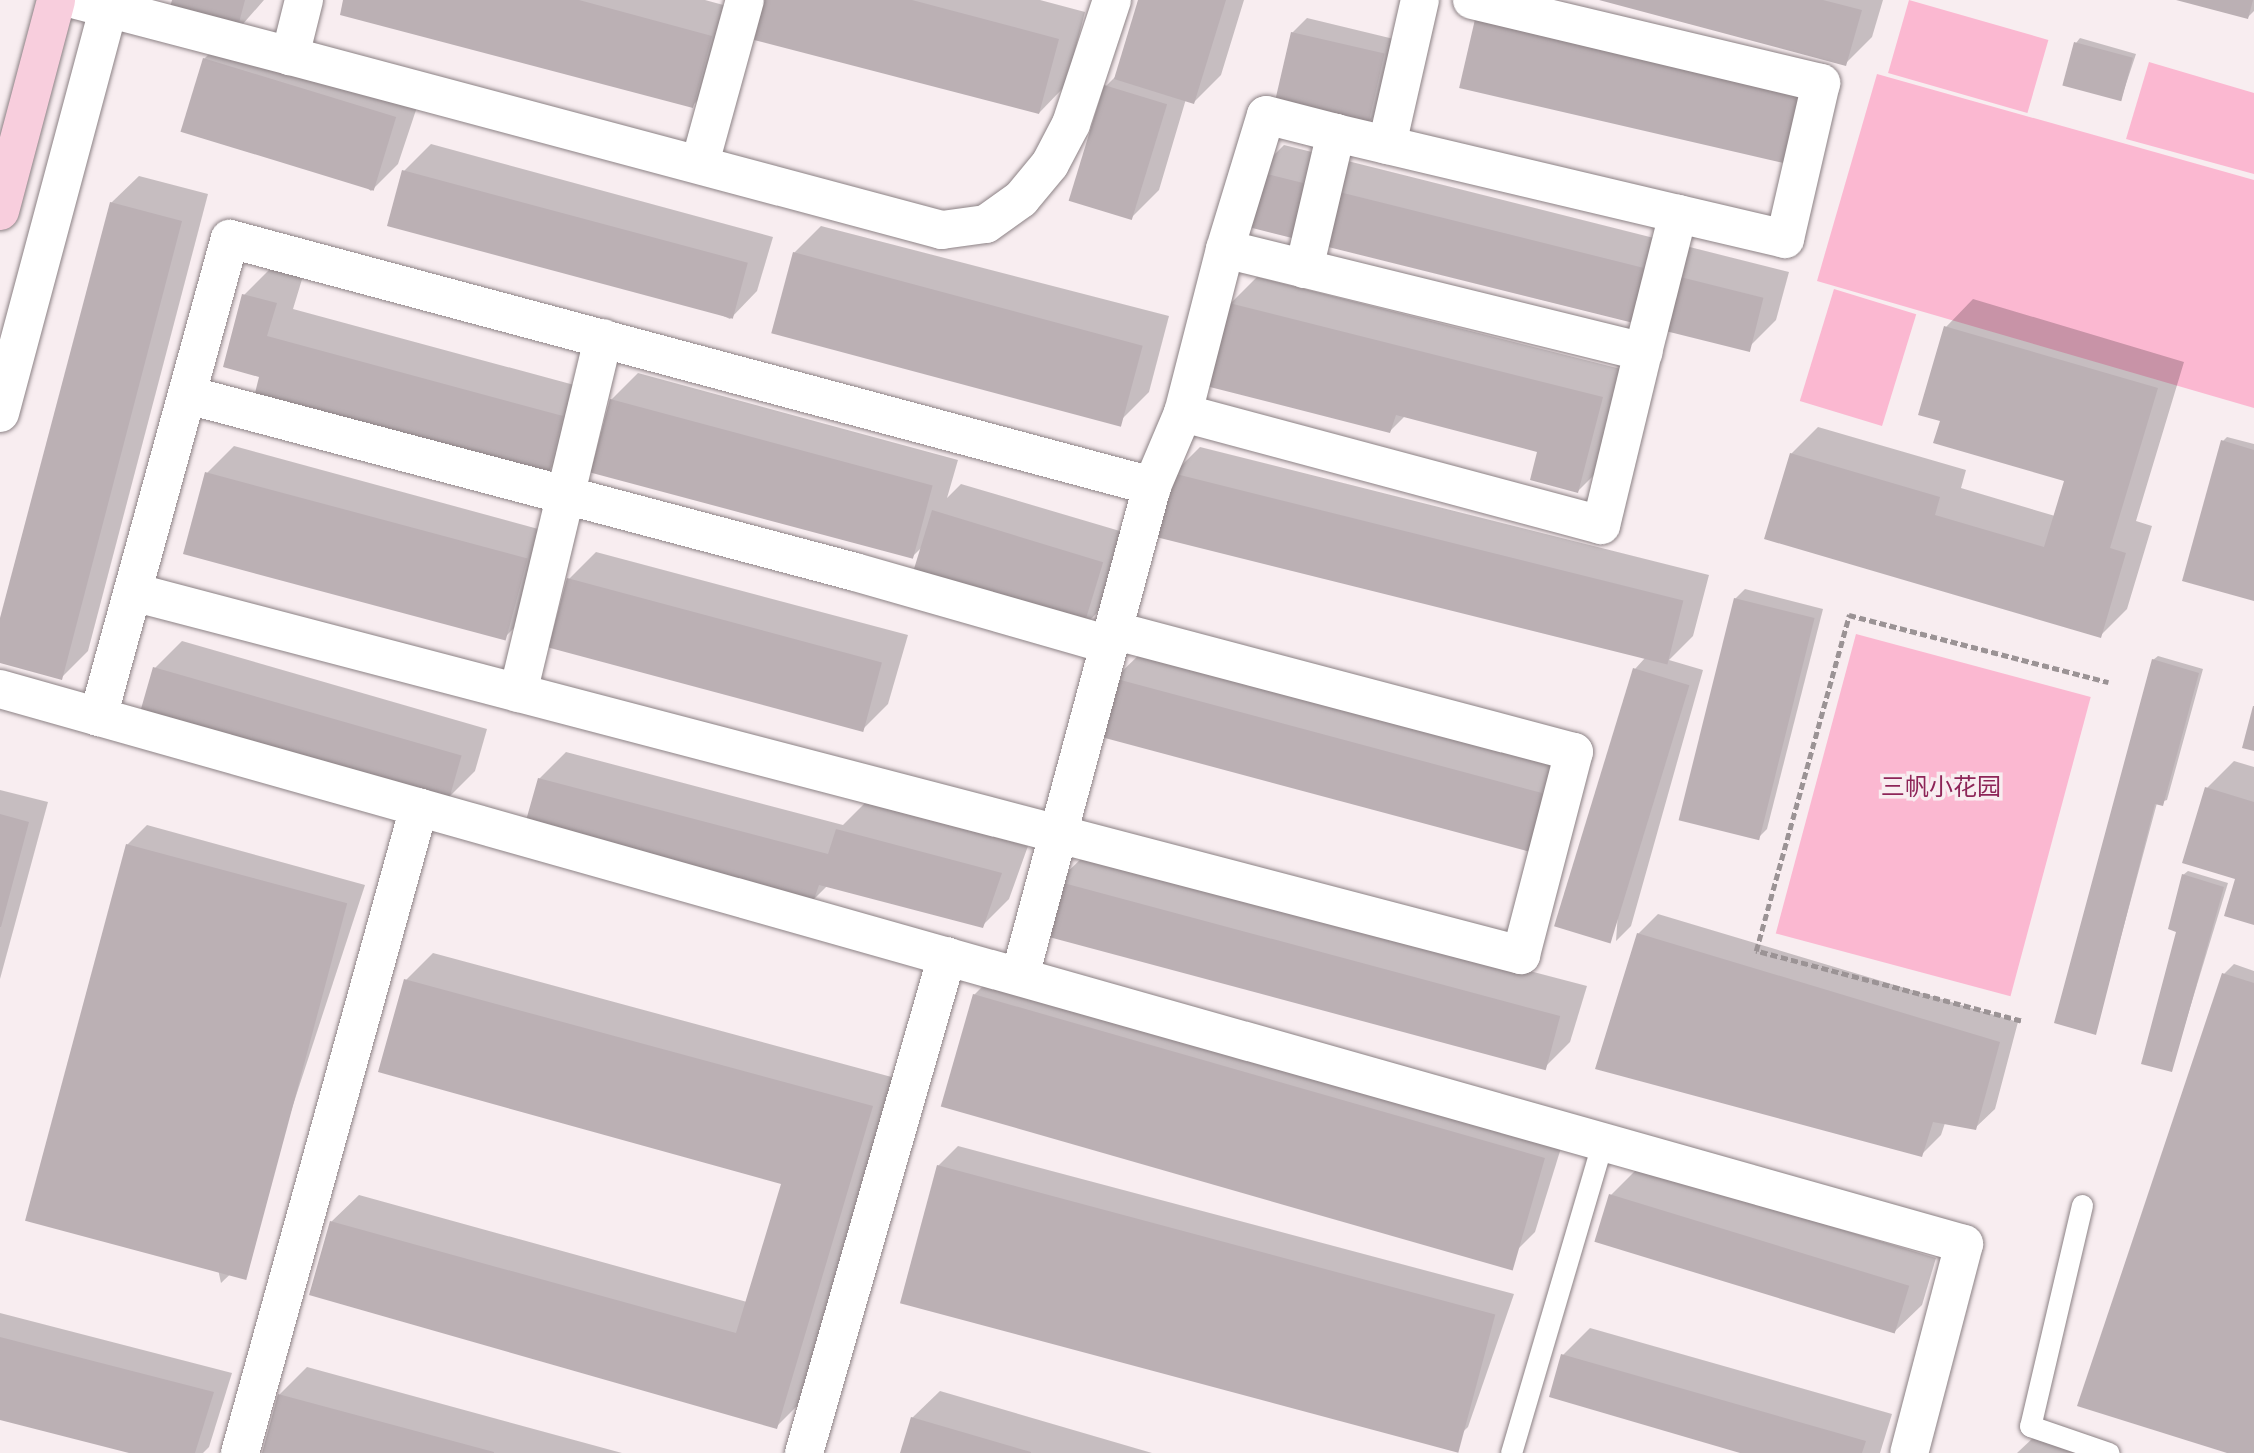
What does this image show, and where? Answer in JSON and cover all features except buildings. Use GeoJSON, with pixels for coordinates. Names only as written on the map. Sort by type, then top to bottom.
{"type":"FeatureCollection","features":[{"type":"Feature","properties":{"kind":"main road"},"geometry":{"type":"LineString","coordinates":[[0,211],[56,0]]}},
{"type":"Feature","properties":{"kind":"street"},"geometry":{"type":"LineString","coordinates":[[290,56],[304,0]]}},
{"type":"Feature","properties":{"kind":"street"},"geometry":{"type":"LineString","coordinates":[[701,163],[745,0]]}},
{"type":"Feature","properties":{"kind":"street"},"geometry":{"type":"LineString","coordinates":[[0,413],[99,3],[942,230],[986,224],[1021,199],[1050,163],[1071,124],[1112,0]]}},
{"type":"Feature","properties":{"kind":"street"},"geometry":{"type":"LineString","coordinates":[[1387,145],[1420,0]]}},
{"type":"Feature","properties":{"kind":"street"},"geometry":{"type":"LineString","coordinates":[[1020,976],[1055,836],[1152,486],[1183,413],[1225,249],[1266,115],[1785,239],[1821,83],[1472,0]]}},
{"type":"Feature","properties":{"kind":"street"},"geometry":{"type":"LineString","coordinates":[[1304,269],[1336,133]]}},
{"type":"Feature","properties":{"kind":"street"},"geometry":{"type":"LineString","coordinates":[[1183,413],[1601,525],[1678,214]]}},
{"type":"Feature","properties":{"kind":"street"},"geometry":{"type":"LineString","coordinates":[[98,717],[230,239],[1152,486]]}},
{"type":"Feature","properties":{"kind":"street"},"geometry":{"type":"LineString","coordinates":[[1225,249],[1643,352]]}},
{"type":"Feature","properties":{"kind":"street"},"geometry":{"type":"LineString","coordinates":[[518,693],[603,338]]}},
{"type":"Feature","properties":{"kind":"street"},"geometry":{"type":"LineString","coordinates":[[133,592],[1055,836],[1521,955],[1574,752],[1111,638],[188,395]]}},
{"type":"Feature","properties":{"kind":"street"},"geometry":{"type":"LineString","coordinates":[[0,689],[1964,1244],[1909,1453]]}},
{"type":"Feature","properties":{"kind":"street"},"geometry":{"type":"LineString","coordinates":[[240,1453],[419,807]]}},
{"type":"Feature","properties":{"kind":"street"},"geometry":{"type":"LineString","coordinates":[[804,1453],[947,956]]}},
{"type":"Feature","properties":{"kind":"lane"},"geometry":{"type":"LineString","coordinates":[[1511,1453],[1603,1141]]}},
{"type":"Feature","properties":{"kind":"lane"},"geometry":{"type":"LineString","coordinates":[[2082,1205],[2031,1426],[2109,1453]]}},
{"type":"Feature","properties":{"kind":"path"},"geometry":{"type":"LineString","coordinates":[[2021,1021],[1756,951],[1849,615],[2109,682]]}},
{"type":"Feature","properties":{"kind":"green space"},"geometry":{"type":"Polygon","coordinates":[[[1909,0],[2048,40],[2027,113],[1888,73],[1909,0]]]}},
{"type":"Feature","properties":{"kind":"green space"},"geometry":{"type":"Polygon","coordinates":[[[2149,62],[2254,93],[2254,174],[2126,139],[2149,62]]]}},
{"type":"Feature","properties":{"kind":"green space"},"geometry":{"type":"Polygon","coordinates":[[[1877,74],[2254,180],[2254,408],[1817,281],[1877,74]]]}},
{"type":"Feature","properties":{"kind":"green space"},"geometry":{"type":"Polygon","coordinates":[[[1834,289],[1916,314],[1882,426],[1800,401],[1834,289]]]}},
{"type":"Feature","properties":{"kind":"green space","name":"三帆小花园"},"geometry":{"type":"Polygon","coordinates":[[[1856,634],[2091,697],[2010,996],[1776,933],[1856,634]]]}}]}
